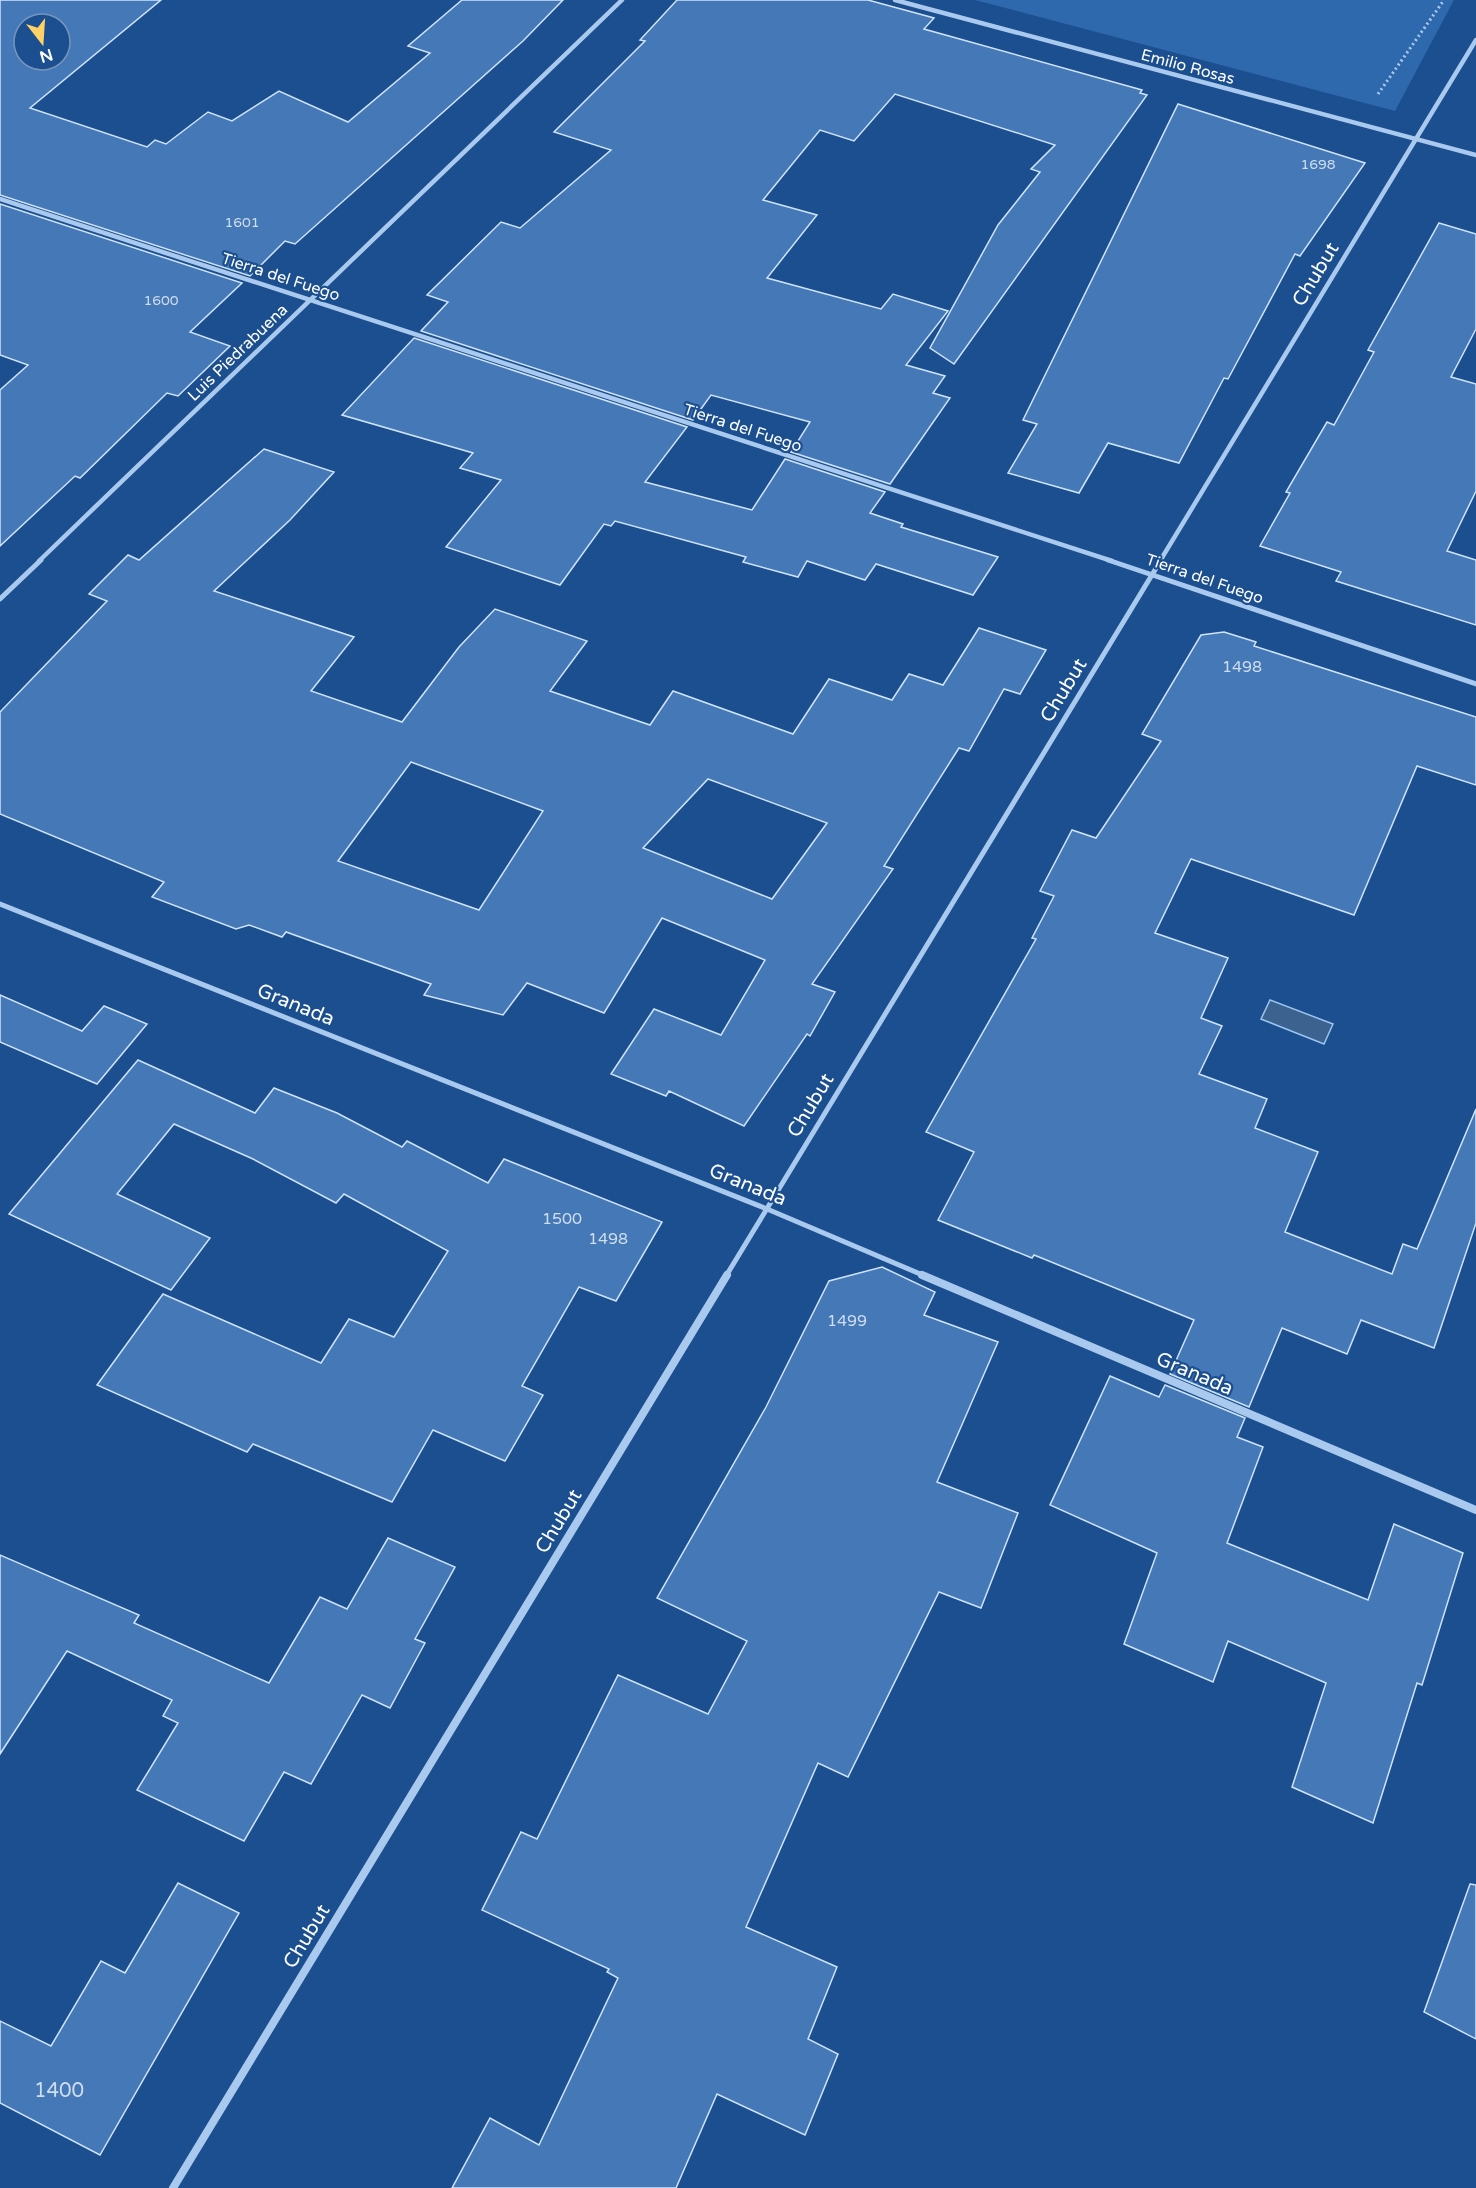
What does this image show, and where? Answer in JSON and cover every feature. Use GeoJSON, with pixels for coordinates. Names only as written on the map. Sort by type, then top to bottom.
{"type":"FeatureCollection","features":[{"type":"Feature","properties":{"kind":"street","name":"Luis Piedrabuena"},"geometry":{"type":"LineString","coordinates":[[0,599],[622,0]]}},
{"type":"Feature","properties":{"kind":"street","name":"Emilio Rosas"},"geometry":{"type":"LineString","coordinates":[[895,0],[1476,154]]}},
{"type":"Feature","properties":{"kind":"street","name":"Chubut"},"geometry":{"type":"LineString","coordinates":[[173,2188],[1476,40]]}},
{"type":"Feature","properties":{"kind":"street","name":"Tierra del Fuego"},"geometry":{"type":"LineString","coordinates":[[0,200],[1152,574],[1476,684]]}},
{"type":"Feature","properties":{"kind":"street","name":"Granada"},"geometry":{"type":"LineString","coordinates":[[0,904],[767,1209],[1476,1510]]}},
{"type":"Feature","properties":{"kind":"path"},"geometry":{"type":"LineString","coordinates":[[1374,95],[1380,94],[1444,0]]}},
{"type":"Feature","properties":{"kind":"shaded area"},"geometry":{"type":"Polygon","coordinates":[[[975,0],[1454,0],[1395,111],[975,0]]]}},
{"type":"Feature","properties":{"kind":"shaded area"},"geometry":{"type":"Polygon","coordinates":[[[1270,1000],[1333,1024],[1324,1044],[1261,1019],[1270,1000]]]}},
{"type":"Feature","properties":{"kind":"building"},"geometry":{"type":"Polygon","coordinates":[[[0,0],[161,0],[30,108],[147,147],[155,140],[166,144],[208,112],[232,121],[279,91],[348,122],[430,53],[408,46],[462,0],[563,0],[523,41],[295,244],[285,241],[250,276],[0,195],[0,0]]]}},
{"type":"Feature","properties":{"kind":"building"},"geometry":{"type":"Polygon","coordinates":[[[677,0],[868,0],[934,18],[924,29],[1142,90],[1140,93],[1147,95],[954,364],[930,348],[998,225],[1040,172],[1031,169],[1055,145],[895,94],[854,141],[820,130],[763,200],[817,215],[767,278],[881,309],[893,294],[948,311],[906,365],[945,376],[933,393],[950,398],[890,484],[791,452],[810,422],[711,395],[693,420],[421,331],[448,302],[427,295],[501,222],[520,228],[611,150],[554,132],[645,41],[640,40],[677,0]]]}},
{"type":"Feature","properties":{"kind":"building"},"geometry":{"type":"Polygon","coordinates":[[[1178,104],[1365,163],[1300,256],[1295,254],[1228,379],[1224,378],[1179,463],[1108,443],[1079,493],[1008,473],[1037,424],[1023,420],[1178,104]]]}},
{"type":"Feature","properties":{"kind":"building"},"geometry":{"type":"Polygon","coordinates":[[[0,204],[242,283],[190,332],[230,346],[178,396],[167,393],[80,478],[75,476],[0,546],[0,390],[28,365],[0,355],[0,204]]]}},
{"type":"Feature","properties":{"kind":"building"},"geometry":{"type":"Polygon","coordinates":[[[1439,223],[1476,234],[1476,329],[1451,377],[1476,384],[1476,491],[1447,551],[1476,560],[1476,625],[1336,581],[1341,572],[1260,546],[1290,493],[1286,492],[1327,422],[1334,425],[1374,352],[1368,350],[1439,223]]]}},
{"type":"Feature","properties":{"kind":"building"},"geometry":{"type":"Polygon","coordinates":[[[414,338],[687,427],[645,482],[752,510],[785,459],[885,492],[870,513],[903,524],[901,527],[998,557],[973,595],[876,564],[865,580],[807,561],[798,577],[743,562],[746,557],[615,521],[611,526],[604,524],[560,585],[446,547],[501,480],[460,468],[473,453],[342,415],[414,338]]]}},
{"type":"Feature","properties":{"kind":"building"},"geometry":{"type":"Polygon","coordinates":[[[264,449],[334,472],[290,520],[214,591],[354,637],[311,691],[402,722],[459,647],[495,609],[587,641],[550,691],[650,725],[673,691],[793,734],[829,679],[892,700],[909,674],[943,685],[979,628],[1046,650],[1020,694],[1004,689],[969,751],[959,748],[884,866],[893,869],[812,984],[835,992],[810,1036],[807,1034],[744,1126],[669,1091],[666,1096],[611,1074],[654,1009],[721,1035],[765,960],[662,918],[604,1013],[527,983],[503,1015],[424,995],[431,984],[286,932],[282,937],[249,925],[236,929],[152,897],[164,882],[0,814],[0,712],[107,601],[89,594],[128,555],[139,560],[264,449]],[[411,762],[338,861],[479,910],[543,811],[411,762]],[[708,779],[643,848],[772,899],[827,823],[708,779]]]}},
{"type":"Feature","properties":{"kind":"building"},"geometry":{"type":"Polygon","coordinates":[[[1224,632],[1256,642],[1254,646],[1476,717],[1476,785],[1417,766],[1354,915],[1191,859],[1155,933],[1228,958],[1201,1018],[1222,1026],[1199,1074],[1267,1099],[1255,1128],[1318,1152],[1285,1232],[1392,1274],[1403,1244],[1417,1249],[1476,1109],[1476,1223],[1434,1348],[1361,1320],[1347,1354],[1282,1328],[1249,1407],[1170,1374],[1194,1320],[1034,1255],[1032,1258],[938,1220],[974,1152],[926,1132],[1036,939],[1032,938],[1054,896],[1040,891],[1072,830],[1096,838],[1161,741],[1142,734],[1201,635],[1224,632]]]}},
{"type":"Feature","properties":{"kind":"building"},"geometry":{"type":"Polygon","coordinates":[[[0,995],[82,1031],[104,1006],[147,1024],[97,1084],[0,1042],[0,995]]]}},
{"type":"Feature","properties":{"kind":"building"},"geometry":{"type":"Polygon","coordinates":[[[138,1060],[255,1113],[274,1088],[337,1113],[402,1147],[407,1141],[488,1183],[504,1159],[662,1222],[616,1301],[579,1287],[522,1386],[543,1395],[505,1461],[433,1430],[392,1502],[253,1444],[247,1452],[97,1385],[163,1294],[321,1363],[349,1319],[394,1337],[448,1251],[344,1194],[336,1203],[253,1159],[174,1124],[117,1194],[210,1238],[171,1290],[9,1214],[138,1060]]]}},
{"type":"Feature","properties":{"kind":"building"},"geometry":{"type":"Polygon","coordinates":[[[882,1267],[935,1292],[924,1315],[998,1342],[937,1482],[1018,1513],[981,1608],[939,1592],[848,1777],[818,1763],[746,1927],[837,1967],[808,2039],[838,2054],[805,2135],[717,2094],[676,2188],[452,2188],[490,2118],[539,2145],[618,1978],[607,1972],[609,1969],[482,1910],[521,1832],[537,1839],[618,1675],[708,1714],[747,1641],[657,1598],[766,1407],[829,1281],[882,1267]]]}},
{"type":"Feature","properties":{"kind":"building"},"geometry":{"type":"Polygon","coordinates":[[[1110,1376],[1159,1397],[1165,1385],[1245,1418],[1237,1437],[1263,1447],[1227,1543],[1368,1600],[1394,1524],[1463,1553],[1422,1685],[1417,1683],[1373,1823],[1292,1787],[1326,1683],[1228,1641],[1213,1682],[1124,1644],[1157,1553],[1050,1505],[1110,1376]]]}},
{"type":"Feature","properties":{"kind":"building"},"geometry":{"type":"Polygon","coordinates":[[[388,1538],[455,1567],[415,1639],[425,1643],[390,1708],[362,1695],[311,1784],[284,1772],[244,1841],[137,1790],[178,1723],[163,1716],[172,1700],[67,1651],[0,1754],[0,1555],[139,1615],[134,1623],[269,1683],[320,1597],[347,1609],[388,1538]]]}},
{"type":"Feature","properties":{"kind":"building"},"geometry":{"type":"Polygon","coordinates":[[[178,1883],[239,1913],[100,2155],[0,2103],[0,2021],[51,2046],[101,1961],[125,1973],[178,1883]]]}},
{"type":"Feature","properties":{"kind":"building"},"geometry":{"type":"Polygon","coordinates":[[[1470,1884],[1476,1885],[1476,2039],[1424,2012],[1470,1884]]]}}]}
